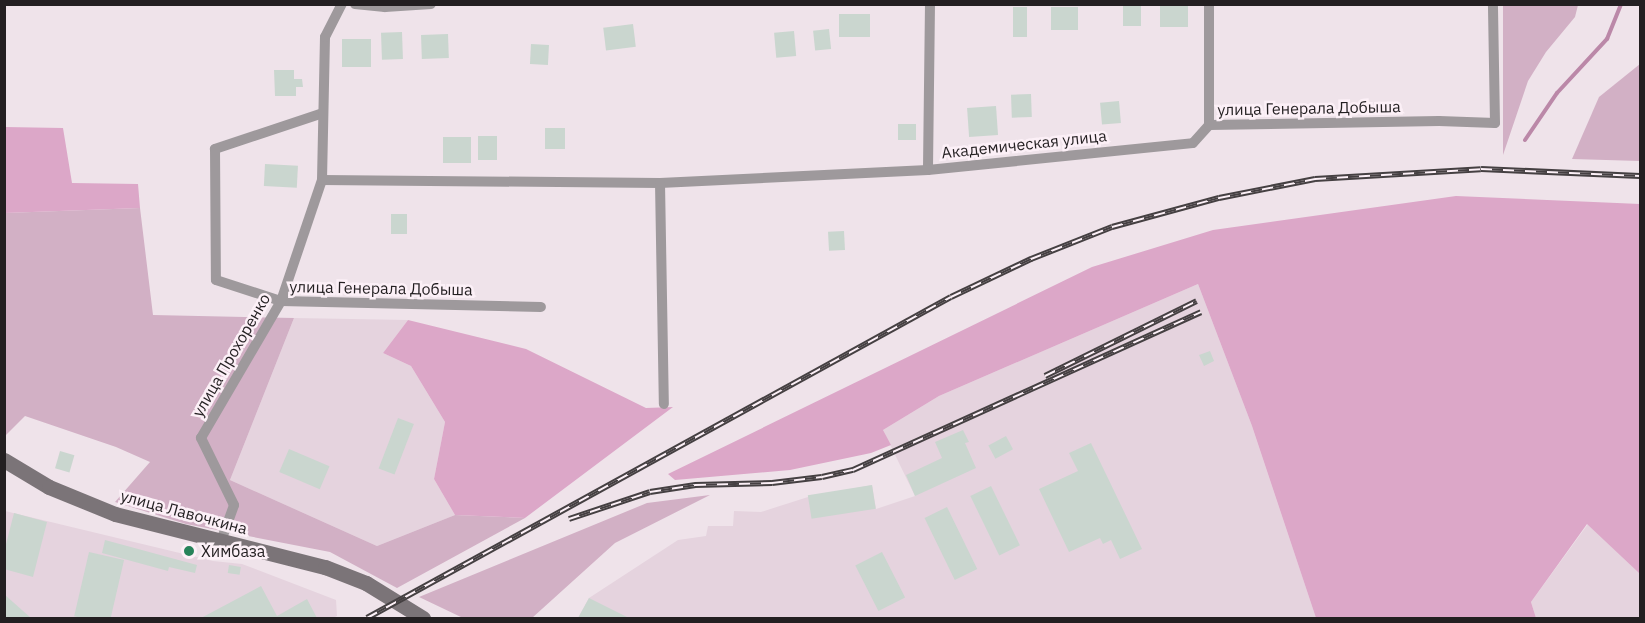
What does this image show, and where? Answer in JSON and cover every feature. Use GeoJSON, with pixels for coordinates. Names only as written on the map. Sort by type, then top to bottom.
{"type":"FeatureCollection","features":[{"type":"Feature","properties":{"kind":"main road","name":"улица Лавочкина"},"geometry":{"type":"LineString","coordinates":[[4,460],[49,487],[115,514],[325,567],[366,583],[423,618]]}},
{"type":"Feature","properties":{"kind":"street","name":"улица Прохоренко"},"geometry":{"type":"LineString","coordinates":[[221,541],[234,505],[201,438],[281,301],[322,180],[325,37],[342,4]]}},
{"type":"Feature","properties":{"kind":"street"},"geometry":{"type":"LineString","coordinates":[[355,4],[385,7],[431,4]]}},
{"type":"Feature","properties":{"kind":"street","name":"Академическая улица"},"geometry":{"type":"LineString","coordinates":[[930,4],[928,170],[1193,142],[1209,125]]}},
{"type":"Feature","properties":{"kind":"street","name":"улица Генерала Добыша"},"geometry":{"type":"LineString","coordinates":[[1209,4],[1209,125],[1439,121],[1495,123],[1493,4]]}},
{"type":"Feature","properties":{"kind":"street","name":"улица Генерала Добыша"},"geometry":{"type":"LineString","coordinates":[[323,113],[215,149],[216,280],[281,301],[541,307]]}},
{"type":"Feature","properties":{"kind":"street"},"geometry":{"type":"LineString","coordinates":[[322,180],[660,183],[928,170]]}},
{"type":"Feature","properties":{"kind":"street"},"geometry":{"type":"LineString","coordinates":[[660,183],[664,404]]}},
{"type":"Feature","properties":{"kind":"shaded area"},"geometry":{"type":"Polygon","coordinates":[[[1503,5],[1578,5],[1575,17],[1546,52],[1528,81],[1503,155],[1503,5]]]}},
{"type":"Feature","properties":{"kind":"shaded area"},"geometry":{"type":"Polygon","coordinates":[[[1640,64],[1640,161],[1572,159],[1599,97],[1640,64]]]}},
{"type":"Feature","properties":{"kind":"shaded area"},"geometry":{"type":"Polygon","coordinates":[[[5,127],[63,128],[72,183],[138,184],[140,208],[5,213],[5,127]]]}},
{"type":"Feature","properties":{"kind":"shaded area"},"geometry":{"type":"Polygon","coordinates":[[[1456,196],[1640,204],[1640,574],[1587,524],[1531,602],[1536,618],[1316,618],[1252,426],[1198,284],[939,396],[883,430],[891,445],[871,453],[790,470],[675,480],[668,474],[1092,267],[1213,230],[1456,196]]]}},
{"type":"Feature","properties":{"kind":"shaded area"},"geometry":{"type":"Polygon","coordinates":[[[140,208],[153,315],[294,318],[230,480],[377,546],[455,515],[525,518],[397,588],[330,552],[186,524],[115,502],[150,462],[116,447],[25,416],[5,436],[5,213],[140,208]]]}},
{"type":"Feature","properties":{"kind":"shaded area"},"geometry":{"type":"Polygon","coordinates":[[[1198,284],[1252,426],[1316,618],[578,618],[589,598],[678,540],[706,536],[708,526],[733,526],[734,511],[761,512],[808,497],[872,485],[876,509],[915,496],[883,430],[939,396],[1198,284]]]}},
{"type":"Feature","properties":{"kind":"shaded area"},"geometry":{"type":"Polygon","coordinates":[[[294,318],[408,320],[383,353],[411,366],[445,422],[434,479],[455,515],[377,546],[230,480],[294,318]]]}},
{"type":"Feature","properties":{"kind":"shaded area"},"geometry":{"type":"Polygon","coordinates":[[[408,320],[526,349],[646,408],[673,407],[525,518],[455,515],[434,479],[445,422],[411,366],[383,353],[408,320]]]}},
{"type":"Feature","properties":{"kind":"shaded area"},"geometry":{"type":"Polygon","coordinates":[[[710,495],[615,543],[532,618],[463,618],[419,597],[647,503],[710,495]]]}},
{"type":"Feature","properties":{"kind":"shaded area","name":"Химбаза"},"geometry":{"type":"Polygon","coordinates":[[[5,511],[213,561],[242,564],[336,600],[337,616],[333,618],[5,618],[5,511]]]}},
{"type":"Feature","properties":{"kind":"shaded area"},"geometry":{"type":"Polygon","coordinates":[[[1588,524],[1640,574],[1640,618],[1536,618],[1531,602],[1588,524]]]}},
{"type":"Feature","properties":{"kind":"building"},"geometry":{"type":"Polygon","coordinates":[[[1123,4],[1141,4],[1141,26],[1123,26],[1123,4]]]}},
{"type":"Feature","properties":{"kind":"building"},"geometry":{"type":"Polygon","coordinates":[[[1160,5],[1188,5],[1188,27],[1160,27],[1160,5]]]}},
{"type":"Feature","properties":{"kind":"building"},"geometry":{"type":"Polygon","coordinates":[[[1013,7],[1027,7],[1027,37],[1013,37],[1013,7]]]}},
{"type":"Feature","properties":{"kind":"building"},"geometry":{"type":"Polygon","coordinates":[[[1051,7],[1078,7],[1078,30],[1051,30],[1051,7]]]}},
{"type":"Feature","properties":{"kind":"building"},"geometry":{"type":"Polygon","coordinates":[[[839,14],[870,14],[870,37],[839,37],[839,14]]]}},
{"type":"Feature","properties":{"kind":"building"},"geometry":{"type":"Polygon","coordinates":[[[633,24],[636,47],[606,50],[603,28],[633,24]]]}},
{"type":"Feature","properties":{"kind":"building"},"geometry":{"type":"Polygon","coordinates":[[[829,29],[831,49],[815,51],[813,31],[829,29]]]}},
{"type":"Feature","properties":{"kind":"building"},"geometry":{"type":"Polygon","coordinates":[[[794,31],[796,56],[776,58],[774,33],[794,31]]]}},
{"type":"Feature","properties":{"kind":"building"},"geometry":{"type":"Polygon","coordinates":[[[402,32],[403,59],[382,60],[381,33],[402,32]]]}},
{"type":"Feature","properties":{"kind":"building"},"geometry":{"type":"Polygon","coordinates":[[[448,34],[449,58],[422,59],[421,35],[448,34]]]}},
{"type":"Feature","properties":{"kind":"building"},"geometry":{"type":"Polygon","coordinates":[[[342,39],[371,39],[371,67],[342,67],[342,39]]]}},
{"type":"Feature","properties":{"kind":"building"},"geometry":{"type":"Polygon","coordinates":[[[531,44],[549,45],[548,65],[530,64],[531,44]]]}},
{"type":"Feature","properties":{"kind":"building"},"geometry":{"type":"Polygon","coordinates":[[[274,70],[294,70],[294,79],[302,79],[303,87],[296,87],[296,96],[275,96],[274,70]]]}},
{"type":"Feature","properties":{"kind":"building"},"geometry":{"type":"Polygon","coordinates":[[[1031,94],[1032,117],[1012,118],[1011,95],[1031,94]]]}},
{"type":"Feature","properties":{"kind":"building"},"geometry":{"type":"Polygon","coordinates":[[[1119,101],[1121,123],[1102,125],[1100,103],[1119,101]]]}},
{"type":"Feature","properties":{"kind":"building"},"geometry":{"type":"Polygon","coordinates":[[[996,106],[998,135],[969,137],[967,108],[996,106]]]}},
{"type":"Feature","properties":{"kind":"building"},"geometry":{"type":"Polygon","coordinates":[[[898,124],[916,124],[916,140],[898,140],[898,124]]]}},
{"type":"Feature","properties":{"kind":"building"},"geometry":{"type":"Polygon","coordinates":[[[545,128],[565,128],[565,149],[545,149],[545,128]]]}},
{"type":"Feature","properties":{"kind":"building"},"geometry":{"type":"Polygon","coordinates":[[[478,136],[497,136],[497,160],[478,160],[478,136]]]}},
{"type":"Feature","properties":{"kind":"building"},"geometry":{"type":"Polygon","coordinates":[[[443,137],[471,137],[471,163],[443,163],[443,137]]]}},
{"type":"Feature","properties":{"kind":"building"},"geometry":{"type":"Polygon","coordinates":[[[265,164],[298,166],[297,188],[264,186],[265,164]]]}},
{"type":"Feature","properties":{"kind":"building"},"geometry":{"type":"Polygon","coordinates":[[[391,214],[407,214],[407,234],[391,234],[391,214]]]}},
{"type":"Feature","properties":{"kind":"building"},"geometry":{"type":"Polygon","coordinates":[[[844,231],[845,250],[829,251],[828,232],[844,231]]]}},
{"type":"Feature","properties":{"kind":"building"},"geometry":{"type":"Polygon","coordinates":[[[1210,351],[1214,361],[1204,366],[1199,355],[1210,351]]]}},
{"type":"Feature","properties":{"kind":"building"},"geometry":{"type":"Polygon","coordinates":[[[398,418],[414,424],[395,475],[379,468],[398,418]]]}},
{"type":"Feature","properties":{"kind":"building"},"geometry":{"type":"Polygon","coordinates":[[[963,430],[969,442],[965,443],[976,468],[915,496],[906,475],[942,458],[935,442],[963,430]]]}},
{"type":"Feature","properties":{"kind":"building"},"geometry":{"type":"Polygon","coordinates":[[[1006,436],[1013,449],[995,459],[988,445],[1006,436]]]}},
{"type":"Feature","properties":{"kind":"building"},"geometry":{"type":"Polygon","coordinates":[[[1091,443],[1142,549],[1120,559],[1111,540],[1103,544],[1100,538],[1069,552],[1039,489],[1078,471],[1069,453],[1091,443]]]}},
{"type":"Feature","properties":{"kind":"building"},"geometry":{"type":"Polygon","coordinates":[[[289,449],[330,466],[320,489],[279,472],[289,449]]]}},
{"type":"Feature","properties":{"kind":"building"},"geometry":{"type":"Polygon","coordinates":[[[60,451],[74,455],[69,472],[55,468],[60,451]]]}},
{"type":"Feature","properties":{"kind":"building"},"geometry":{"type":"Polygon","coordinates":[[[872,485],[876,509],[812,519],[808,495],[872,485]]]}},
{"type":"Feature","properties":{"kind":"building"},"geometry":{"type":"Polygon","coordinates":[[[991,486],[1020,545],[999,555],[970,496],[991,486]]]}},
{"type":"Feature","properties":{"kind":"building"},"geometry":{"type":"Polygon","coordinates":[[[947,507],[977,569],[955,580],[925,518],[947,507]]]}},
{"type":"Feature","properties":{"kind":"building"},"geometry":{"type":"Polygon","coordinates":[[[14,513],[47,522],[33,577],[4,569],[4,552],[14,513]]]}},
{"type":"Feature","properties":{"kind":"building"},"geometry":{"type":"Polygon","coordinates":[[[105,540],[197,565],[195,573],[169,567],[168,571],[102,553],[105,540]]]}},
{"type":"Feature","properties":{"kind":"building"},"geometry":{"type":"Polygon","coordinates":[[[89,552],[124,560],[111,618],[74,616],[89,552]]]}},
{"type":"Feature","properties":{"kind":"building"},"geometry":{"type":"Polygon","coordinates":[[[882,552],[905,597],[878,611],[855,566],[882,552]]]}},
{"type":"Feature","properties":{"kind":"building"},"geometry":{"type":"Polygon","coordinates":[[[229,565],[241,567],[240,575],[228,573],[229,565]]]}},
{"type":"Feature","properties":{"kind":"building"},"geometry":{"type":"Polygon","coordinates":[[[261,586],[277,616],[307,599],[317,618],[201,618],[261,586]]]}},
{"type":"Feature","properties":{"kind":"building"},"geometry":{"type":"Polygon","coordinates":[[[5,595],[31,618],[5,618],[5,595]]]}},
{"type":"Feature","properties":{"kind":"building"},"geometry":{"type":"Polygon","coordinates":[[[589,598],[629,618],[578,618],[589,598]]]}},
{"type":"Feature","properties":{"kind":"waterway"},"geometry":{"type":"LineString","coordinates":[[1525,140],[1557,93],[1607,39],[1621,4]]}},
{"type":"Feature","properties":{"kind":"railway"},"geometry":{"type":"LineString","coordinates":[[367,618],[951,297],[1031,259],[1112,227],[1219,198],[1315,179],[1481,169],[1640,176]]}},
{"type":"Feature","properties":{"kind":"railway"},"geometry":{"type":"LineString","coordinates":[[1045,376],[1197,301]]}},
{"type":"Feature","properties":{"kind":"railway"},"geometry":{"type":"LineString","coordinates":[[569,519],[650,492],[695,485],[772,483],[822,477],[853,470],[1201,312]]}},
{"type":"Feature","properties":{"kind":"place","name":"Химбаза"},"geometry":{"type":"Point","coordinates":[189,551]}}]}
